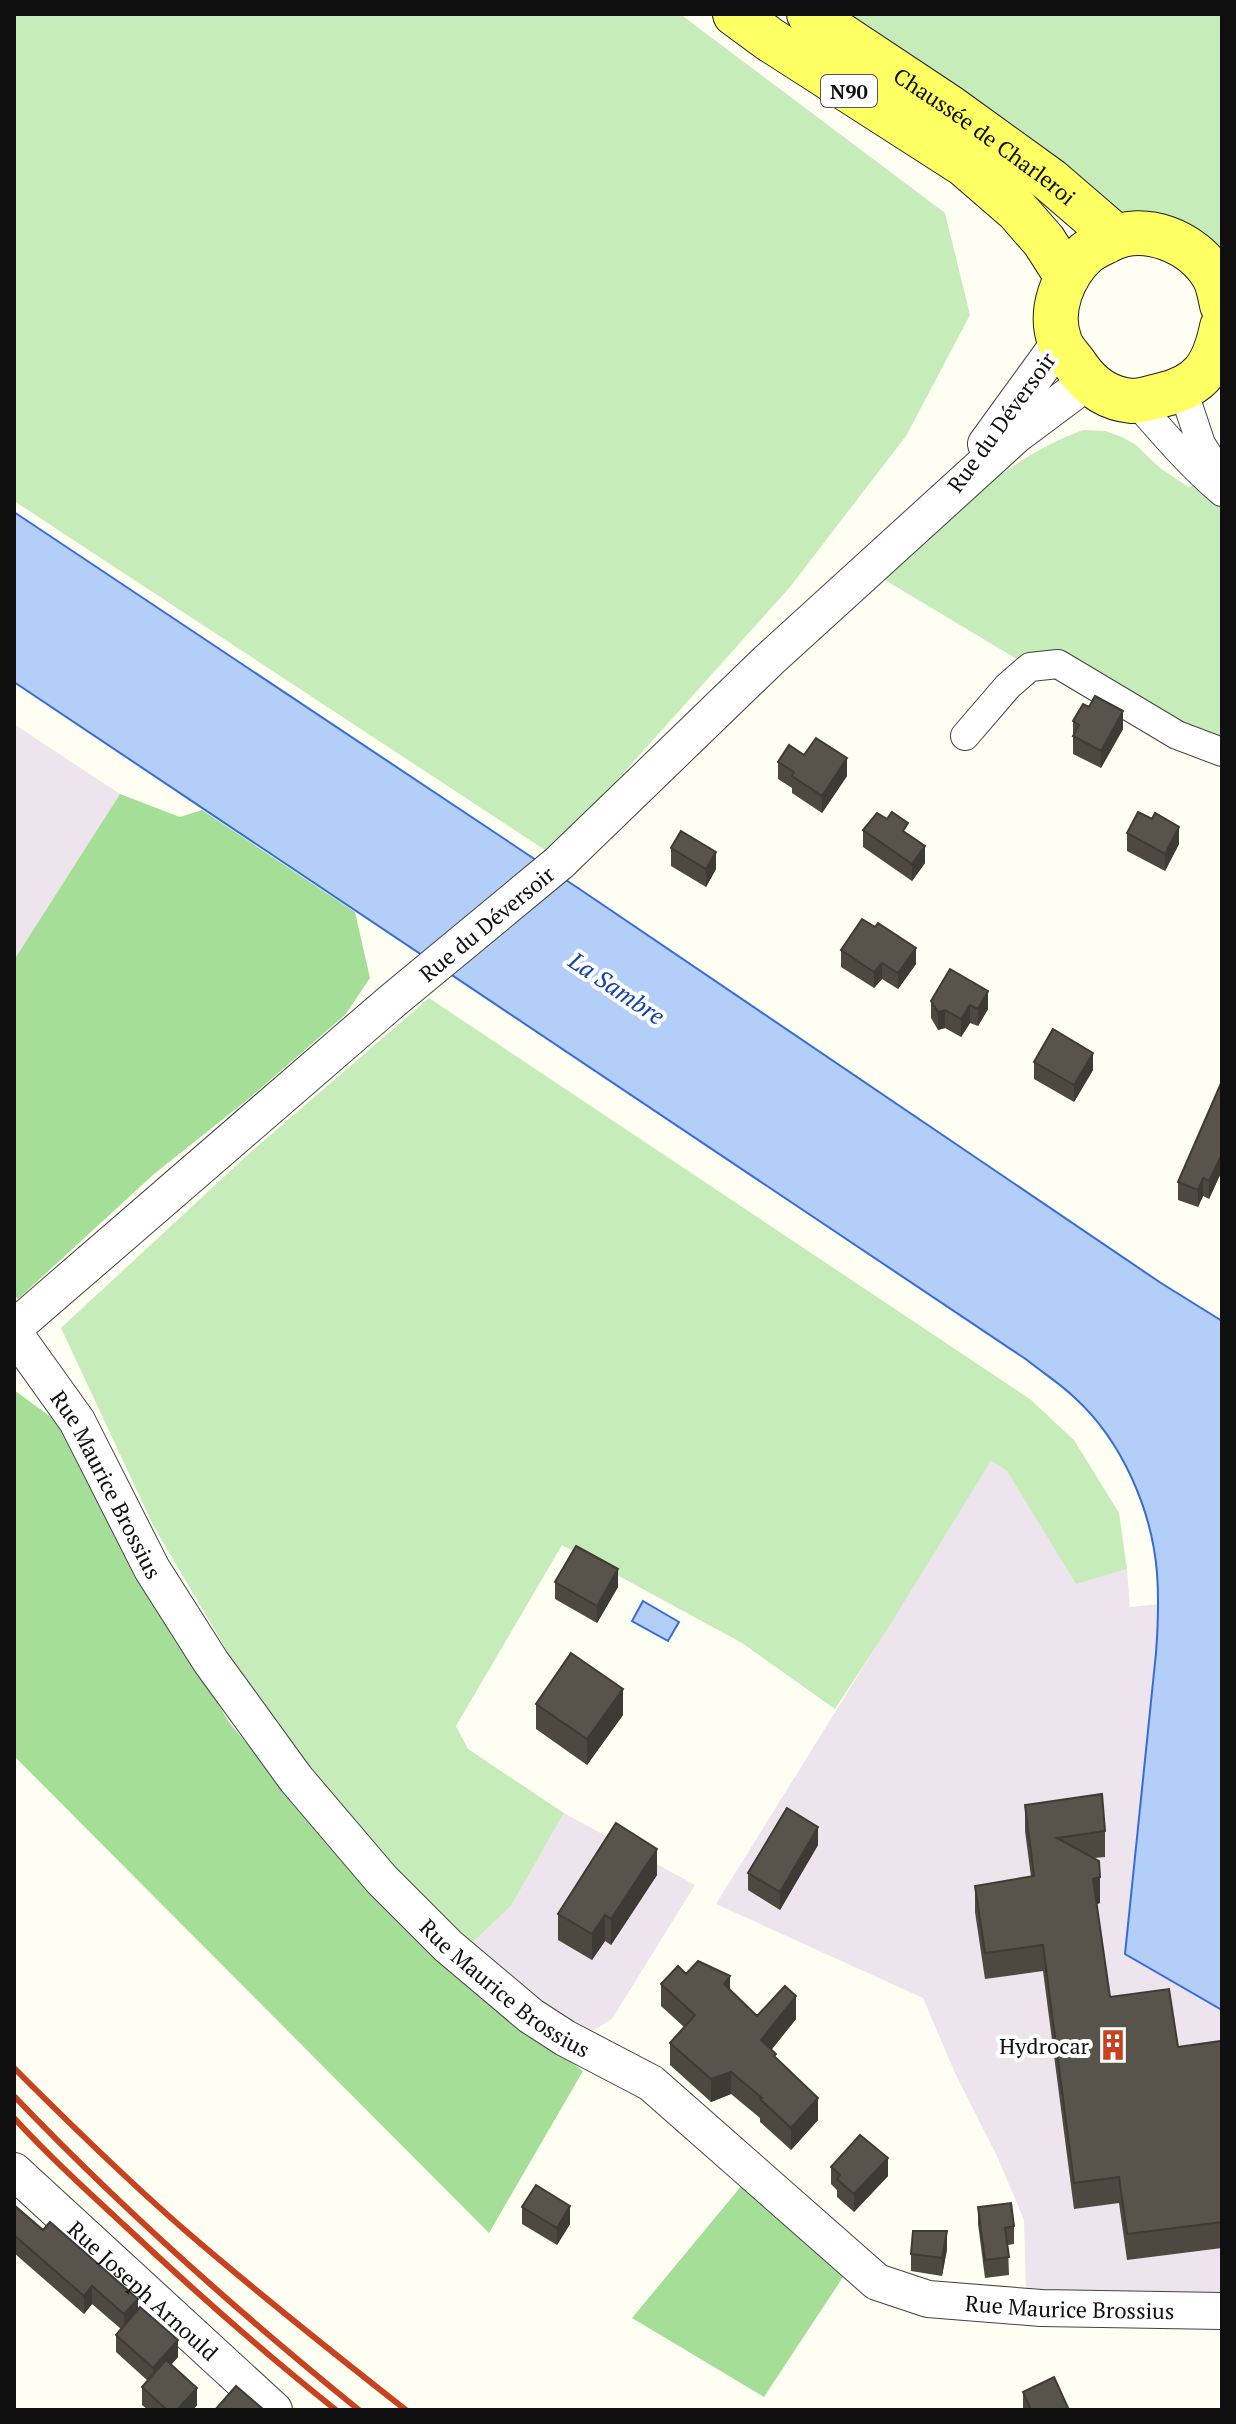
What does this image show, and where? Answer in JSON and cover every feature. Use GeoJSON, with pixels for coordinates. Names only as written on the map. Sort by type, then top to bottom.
{"type":"FeatureCollection","features":[{"type":"Feature","properties":{"kind":"main road","name":"Chaussée de Charleroi"},"geometry":{"type":"LineString","coordinates":[[735,14],[965,165],[1017,210],[1044,241],[1067,277]]}},
{"type":"Feature","properties":{"kind":"main road","name":"Chaussée de Charleroi"},"geometry":{"type":"LineString","coordinates":[[809,14],[962,116],[1050,180],[1115,236]]}},
{"type":"Feature","properties":{"kind":"main road"},"geometry":{"type":"LineString","coordinates":[[1220,287],[1194,252],[1173,240],[1141,233],[1115,236],[1087,252],[1067,277],[1058,298],[1056,320],[1060,342],[1087,382],[1102,392],[1135,401],[1183,390],[1203,373],[1220,344]]}},
{"type":"Feature","properties":{"kind":"street","name":"Rue du Déversoir"},"geometry":{"type":"LineString","coordinates":[[942,503],[1060,342]]}},
{"type":"Feature","properties":{"kind":"street","name":"Rue du Déversoir"},"geometry":{"type":"LineString","coordinates":[[14,1331],[391,1002],[559,863],[769,660],[1016,435],[1087,382]]}},
{"type":"Feature","properties":{"kind":"street"},"geometry":{"type":"LineString","coordinates":[[1183,390],[1201,444],[1222,477]]}},
{"type":"Feature","properties":{"kind":"street"},"geometry":{"type":"LineString","coordinates":[[1135,401],[1175,447],[1222,492]]}},
{"type":"Feature","properties":{"kind":"street"},"geometry":{"type":"LineString","coordinates":[[965,736],[1008,686],[1030,667],[1058,664],[1177,735],[1222,752]]}},
{"type":"Feature","properties":{"kind":"street","name":"Rue Maurice Brossius"},"geometry":{"type":"LineString","coordinates":[[14,1331],[77,1421],[152,1569],[203,1648],[296,1779],[382,1880],[448,1946],[531,2016],[565,2038],[651,2083],[877,2282],[928,2299],[984,2304],[1222,2311]]}},
{"type":"Feature","properties":{"kind":"street","name":"Rue Joseph Arnould"},"geometry":{"type":"LineString","coordinates":[[14,2171],[274,2410]]}},
{"type":"Feature","properties":{"kind":"shaded area"},"geometry":{"type":"Polygon","coordinates":[[[14,724],[120,794],[14,960],[14,724]]]}},
{"type":"Feature","properties":{"kind":"shaded area"},"geometry":{"type":"Polygon","coordinates":[[[991,1461],[1007,1471],[1076,1583],[1127,1569],[1130,1607],[1159,1604],[1125,1953],[1222,2010],[1222,2300],[1026,2294],[1024,2220],[923,1998],[716,1904],[991,1461]]]}},
{"type":"Feature","properties":{"kind":"shaded area"},"geometry":{"type":"Polygon","coordinates":[[[564,1813],[695,1885],[612,2019],[592,2031],[570,2025],[472,1943],[511,1906],[564,1813]]]}},
{"type":"Feature","properties":{"kind":"green space"},"geometry":{"type":"Polygon","coordinates":[[[14,14],[680,14],[945,213],[970,315],[906,436],[790,587],[551,854],[14,501],[14,14]]]}},
{"type":"Feature","properties":{"kind":"green space"},"geometry":{"type":"Polygon","coordinates":[[[809,14],[1222,14],[1222,277],[1141,233],[809,14]]]}},
{"type":"Feature","properties":{"kind":"green space"},"geometry":{"type":"Polygon","coordinates":[[[1083,430],[1105,431],[1122,437],[1190,488],[1203,476],[1222,493],[1222,752],[1030,667],[880,577],[1000,475],[1054,442],[1083,430]]]}},
{"type":"Feature","properties":{"kind":"green space"},"geometry":{"type":"Polygon","coordinates":[[[120,794],[180,817],[202,810],[355,912],[370,978],[345,1015],[247,1100],[154,1174],[18,1299],[14,1295],[14,960],[120,794]]]}},
{"type":"Feature","properties":{"kind":"green space"},"geometry":{"type":"Polygon","coordinates":[[[429,998],[1030,1399],[1074,1440],[1119,1513],[1127,1569],[1076,1584],[1007,1471],[991,1461],[835,1709],[742,1643],[562,1545],[456,1726],[468,1749],[564,1813],[511,1906],[472,1943],[344,1817],[246,1683],[154,1527],[61,1328],[253,1150],[429,998]]]}},
{"type":"Feature","properties":{"kind":"green space"},"geometry":{"type":"Polygon","coordinates":[[[14,1390],[62,1425],[228,1721],[366,1887],[434,1958],[583,2071],[489,2233],[14,1756],[14,1390]]]}},
{"type":"Feature","properties":{"kind":"green space"},"geometry":{"type":"Polygon","coordinates":[[[743,2184],[847,2271],[764,2397],[632,2318],[743,2184]]]}},
{"type":"Feature","properties":{"kind":"water","name":"La Sambre"},"geometry":{"type":"Polygon","coordinates":[[[14,512],[1222,1321],[1222,2010],[1125,1954],[1156,1653],[1157,1573],[1149,1525],[1132,1478],[1092,1415],[1064,1388],[1027,1360],[14,682],[14,512]]]}},
{"type":"Feature","properties":{"kind":"water"},"geometry":{"type":"Polygon","coordinates":[[[643,1601],[679,1622],[668,1641],[632,1621],[643,1601]]]}},
{"type":"Feature","properties":{"kind":"building"},"geometry":{"type":"Polygon","coordinates":[[[1095,696],[1123,711],[1101,751],[1073,736],[1079,725],[1073,721],[1083,704],[1089,707],[1095,696]]]}},
{"type":"Feature","properties":{"kind":"building"},"geometry":{"type":"Polygon","coordinates":[[[816,738],[847,758],[822,796],[792,776],[794,772],[778,762],[789,745],[804,755],[816,738]]]}},
{"type":"Feature","properties":{"kind":"building"},"geometry":{"type":"Polygon","coordinates":[[[892,812],[908,823],[903,831],[925,846],[912,864],[863,830],[877,813],[887,819],[892,812]]]}},
{"type":"Feature","properties":{"kind":"building"},"geometry":{"type":"Polygon","coordinates":[[[1138,812],[1152,819],[1155,813],[1179,827],[1165,854],[1127,833],[1138,812]]]}},
{"type":"Feature","properties":{"kind":"building"},"geometry":{"type":"Polygon","coordinates":[[[681,831],[716,852],[706,869],[671,848],[681,831]]]}},
{"type":"Feature","properties":{"kind":"building"},"geometry":{"type":"Polygon","coordinates":[[[862,919],[875,927],[878,923],[916,948],[898,973],[882,963],[874,972],[841,950],[862,919]]]}},
{"type":"Feature","properties":{"kind":"building"},"geometry":{"type":"Polygon","coordinates":[[[950,969],[988,991],[978,1009],[970,1005],[961,1019],[945,1010],[938,1012],[931,1001],[950,969]]]}},
{"type":"Feature","properties":{"kind":"building"},"geometry":{"type":"Polygon","coordinates":[[[1053,1029],[1093,1053],[1074,1085],[1034,1062],[1053,1029]]]}},
{"type":"Feature","properties":{"kind":"building"},"geometry":{"type":"Polygon","coordinates":[[[1222,1081],[1222,1158],[1209,1181],[1203,1178],[1198,1190],[1178,1182],[1222,1081]]]}},
{"type":"Feature","properties":{"kind":"building"},"geometry":{"type":"Polygon","coordinates":[[[576,1546],[618,1569],[597,1606],[555,1582],[576,1546]]]}},
{"type":"Feature","properties":{"kind":"building"},"geometry":{"type":"Polygon","coordinates":[[[571,1653],[623,1689],[587,1739],[536,1704],[571,1653]]]}},
{"type":"Feature","properties":{"kind":"building","name":"Hydrocar"},"geometry":{"type":"Polygon","coordinates":[[[1102,1794],[1105,1831],[1057,1838],[1099,1861],[1100,1877],[1093,1879],[1110,1997],[1169,1989],[1178,2047],[1221,2041],[1222,2222],[1127,2234],[1119,2177],[1074,2183],[1043,1945],[985,1953],[975,1886],[1034,1876],[1025,1805],[1102,1794]]]}},
{"type":"Feature","properties":{"kind":"building"},"geometry":{"type":"Polygon","coordinates":[[[787,1808],[818,1827],[780,1892],[748,1873],[787,1808]]]}},
{"type":"Feature","properties":{"kind":"building"},"geometry":{"type":"Polygon","coordinates":[[[616,1823],[657,1849],[611,1919],[605,1915],[592,1934],[558,1914],[616,1823]]]}},
{"type":"Feature","properties":{"kind":"building"},"geometry":{"type":"Polygon","coordinates":[[[698,1961],[730,1976],[724,1984],[757,2016],[785,1986],[796,1996],[761,2040],[818,2098],[791,2128],[731,2072],[711,2079],[670,2043],[695,2015],[661,1984],[678,1966],[686,1974],[698,1961]]]}},
{"type":"Feature","properties":{"kind":"building"},"geometry":{"type":"Polygon","coordinates":[[[860,2135],[888,2158],[854,2194],[837,2179],[840,2175],[831,2167],[860,2135]]]}},
{"type":"Feature","properties":{"kind":"building"},"geometry":{"type":"Polygon","coordinates":[[[536,2185],[570,2206],[557,2228],[522,2207],[536,2185]]]}},
{"type":"Feature","properties":{"kind":"building"},"geometry":{"type":"Polygon","coordinates":[[[1011,2203],[1014,2226],[1005,2228],[1009,2257],[985,2260],[978,2207],[1011,2203]]]}},
{"type":"Feature","properties":{"kind":"building"},"geometry":{"type":"Polygon","coordinates":[[[14,2205],[43,2230],[50,2222],[138,2299],[124,2314],[92,2286],[84,2296],[14,2235],[14,2205]]]}},
{"type":"Feature","properties":{"kind":"building"},"geometry":{"type":"Polygon","coordinates":[[[913,2231],[947,2231],[942,2258],[911,2254],[913,2231]]]}},
{"type":"Feature","properties":{"kind":"building"},"geometry":{"type":"Polygon","coordinates":[[[140,2307],[178,2340],[153,2368],[116,2335],[140,2307]]]}},
{"type":"Feature","properties":{"kind":"building"},"geometry":{"type":"Polygon","coordinates":[[[166,2360],[197,2388],[177,2410],[167,2410],[142,2387],[166,2360]]]}},
{"type":"Feature","properties":{"kind":"building"},"geometry":{"type":"Polygon","coordinates":[[[1054,2377],[1069,2410],[1031,2410],[1023,2392],[1054,2377]]]}},
{"type":"Feature","properties":{"kind":"building"},"geometry":{"type":"Polygon","coordinates":[[[236,2386],[264,2410],[215,2410],[236,2386]]]}},
{"type":"Feature","properties":{"kind":"railway"},"geometry":{"type":"LineString","coordinates":[[14,2068],[99,2152],[187,2232],[406,2410]]}},
{"type":"Feature","properties":{"kind":"railway"},"geometry":{"type":"LineString","coordinates":[[14,2096],[96,2179],[182,2259],[359,2410]]}},
{"type":"Feature","properties":{"kind":"railway"},"geometry":{"type":"LineString","coordinates":[[14,2118],[68,2173],[176,2273],[336,2410]]}},
{"type":"Feature","properties":{"kind":"place","name":"Hydrocar"},"geometry":{"type":"Point","coordinates":[1113,2045]}}]}
